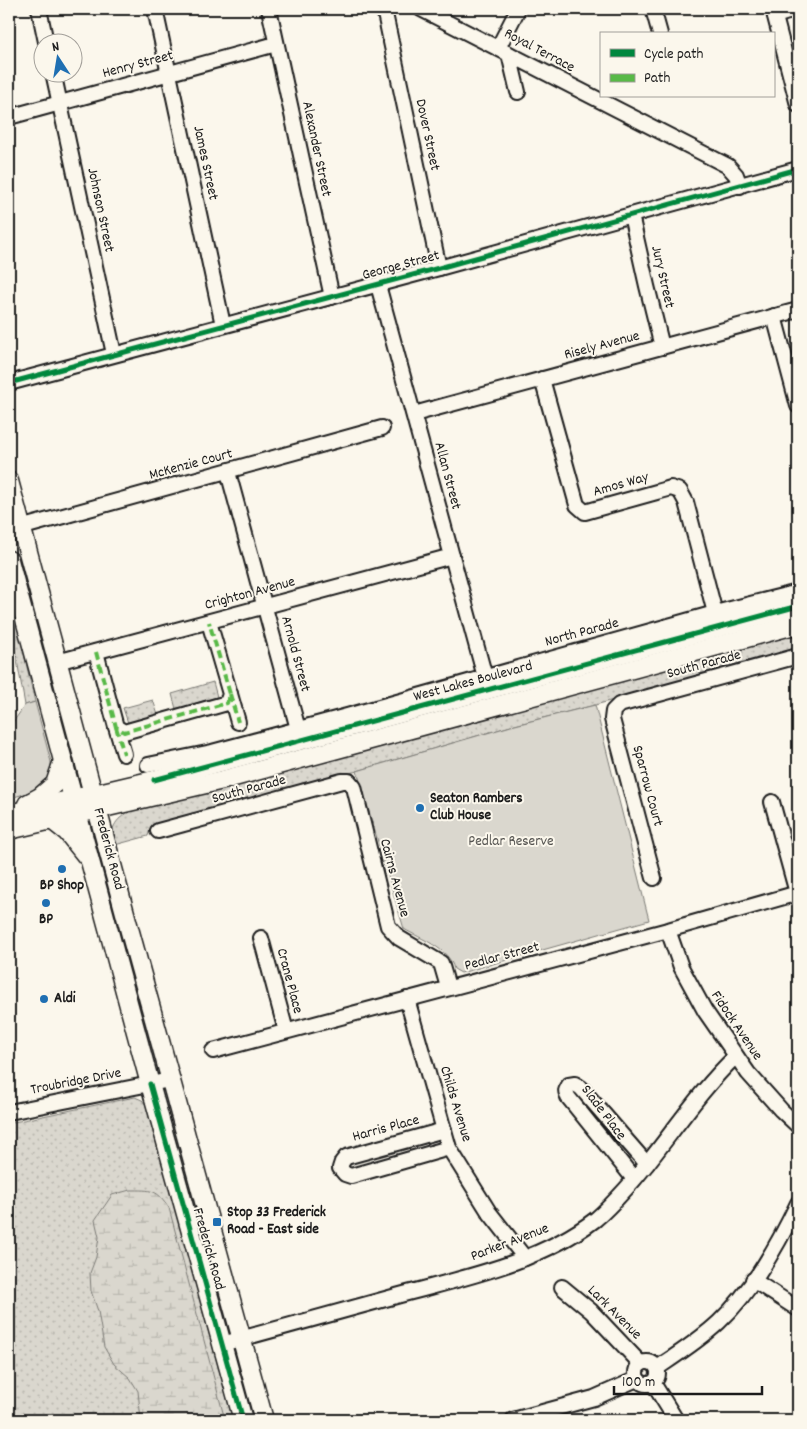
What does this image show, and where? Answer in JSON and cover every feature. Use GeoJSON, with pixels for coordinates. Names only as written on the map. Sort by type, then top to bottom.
{"type":"FeatureCollection","features":[{"type":"Feature","properties":{"kind":"main road","name":"Frederick Road"},"geometry":{"type":"LineString","coordinates":[[9,481],[15,529],[37,588],[264,1420]]}},
{"type":"Feature","properties":{"kind":"main road","name":"Frederick Road"},"geometry":{"type":"LineString","coordinates":[[9,560],[13,593],[76,807],[243,1420]]}},
{"type":"Feature","properties":{"kind":"main road","name":"West Lakes Boulevard"},"geometry":{"type":"LineString","coordinates":[[96,802],[117,789],[151,773],[798,606]]}},
{"type":"Feature","properties":{"kind":"main road","name":"West Lakes Boulevard"},"geometry":{"type":"LineString","coordinates":[[10,819],[96,802],[136,800],[224,780],[798,624]]}},
{"type":"Feature","properties":{"kind":"main road"},"geometry":{"type":"LineString","coordinates":[[10,819],[55,784],[63,761]]}},
{"type":"Feature","properties":{"kind":"main road"},"geometry":{"type":"LineString","coordinates":[[84,761],[98,775],[117,789]]}},
{"type":"Feature","properties":{"kind":"main road"},"geometry":{"type":"LineString","coordinates":[[106,841],[111,821],[136,800]]}},
{"type":"Feature","properties":{"kind":"main road","name":"West Lakes Boulevard"},"geometry":{"type":"LineString","coordinates":[[10,819],[53,821],[76,807]]}},
{"type":"Feature","properties":{"kind":"main road"},"geometry":{"type":"LineString","coordinates":[[53,821],[67,832],[90,861]]}},
{"type":"Feature","properties":{"kind":"street"},"geometry":{"type":"LineString","coordinates":[[39,9],[44,32]]}},
{"type":"Feature","properties":{"kind":"street","name":"James Street"},"geometry":{"type":"LineString","coordinates":[[155,9],[223,325]]}},
{"type":"Feature","properties":{"kind":"street","name":"Alexander Street"},"geometry":{"type":"LineString","coordinates":[[269,9],[332,297]]}},
{"type":"Feature","properties":{"kind":"street","name":"Dover Street"},"geometry":{"type":"LineString","coordinates":[[384,9],[439,268]]}},
{"type":"Feature","properties":{"kind":"street","name":"Royal Terrace"},"geometry":{"type":"LineString","coordinates":[[421,9],[728,166],[736,174],[740,186]]}},
{"type":"Feature","properties":{"kind":"street"},"geometry":{"type":"LineString","coordinates":[[518,9],[503,51],[518,92]]}},
{"type":"Feature","properties":{"kind":"street"},"geometry":{"type":"LineString","coordinates":[[653,9],[659,32]]}},
{"type":"Feature","properties":{"kind":"street"},"geometry":{"type":"LineString","coordinates":[[798,10],[774,13],[798,105]]}},
{"type":"Feature","properties":{"kind":"street","name":"Henry Street"},"geometry":{"type":"LineString","coordinates":[[9,118],[276,44]]}},
{"type":"Feature","properties":{"kind":"street","name":"Johnson Street"},"geometry":{"type":"LineString","coordinates":[[55,82],[114,354]]}},
{"type":"Feature","properties":{"kind":"street","name":"George Street"},"geometry":{"type":"LineString","coordinates":[[9,383],[378,285],[798,169]]}},
{"type":"Feature","properties":{"kind":"street","name":"Jury Street"},"geometry":{"type":"LineString","coordinates":[[631,215],[646,286],[662,347]]}},
{"type":"Feature","properties":{"kind":"street","name":"Allan Street"},"geometry":{"type":"LineString","coordinates":[[378,285],[485,677]]}},
{"type":"Feature","properties":{"kind":"street","name":"Risely Avenue"},"geometry":{"type":"LineString","coordinates":[[414,414],[798,310]]}},
{"type":"Feature","properties":{"kind":"street"},"geometry":{"type":"LineString","coordinates":[[774,316],[798,406]]}},
{"type":"Feature","properties":{"kind":"street","name":"Amos Way"},"geometry":{"type":"LineString","coordinates":[[542,379],[577,505],[585,512],[671,488],[680,491],[686,502],[715,613]]}},
{"type":"Feature","properties":{"kind":"street","name":"McKenzie Court"},"geometry":{"type":"LineString","coordinates":[[15,529],[228,472],[382,428]]}},
{"type":"Feature","properties":{"kind":"street","name":"Arnold Street"},"geometry":{"type":"LineString","coordinates":[[228,472],[298,729]]}},
{"type":"Feature","properties":{"kind":"street","name":"Crighton Avenue"},"geometry":{"type":"LineString","coordinates":[[57,662],[452,556]]}},
{"type":"Feature","properties":{"kind":"street"},"geometry":{"type":"LineString","coordinates":[[13,593],[37,588]]}},
{"type":"Feature","properties":{"kind":"street","name":"North Parade"},"geometry":{"type":"LineString","coordinates":[[151,773],[171,760],[212,752],[478,681],[485,677],[715,613],[798,592]]}},
{"type":"Feature","properties":{"kind":"street"},"geometry":{"type":"LineString","coordinates":[[209,622],[238,722]]}},
{"type":"Feature","properties":{"kind":"street"},"geometry":{"type":"LineString","coordinates":[[96,652],[124,754]]}},
{"type":"Feature","properties":{"kind":"street","name":"South Parade"},"geometry":{"type":"LineString","coordinates":[[619,705],[798,656]]}},
{"type":"Feature","properties":{"kind":"street"},"geometry":{"type":"LineString","coordinates":[[116,727],[124,732],[227,703],[230,694]]}},
{"type":"Feature","properties":{"kind":"street","name":"Sparrow Court"},"geometry":{"type":"LineString","coordinates":[[619,705],[613,711],[612,718],[654,878]]}},
{"type":"Feature","properties":{"kind":"street","name":"South Parade"},"geometry":{"type":"LineString","coordinates":[[158,831],[348,781]]}},
{"type":"Feature","properties":{"kind":"street","name":"Cairns Avenue"},"geometry":{"type":"LineString","coordinates":[[348,781],[354,787],[388,926],[399,938],[441,963],[448,987]]}},
{"type":"Feature","properties":{"kind":"street"},"geometry":{"type":"LineString","coordinates":[[772,802],[798,893]]}},
{"type":"Feature","properties":{"kind":"street","name":"Pedlar Street"},"geometry":{"type":"LineString","coordinates":[[213,1051],[668,930],[798,893]]}},
{"type":"Feature","properties":{"kind":"street","name":"Fidock Avenue"},"geometry":{"type":"LineString","coordinates":[[668,930],[681,967],[705,1011],[761,1088],[798,1126]]}},
{"type":"Feature","properties":{"kind":"street","name":"Crane Place"},"geometry":{"type":"LineString","coordinates":[[261,938],[286,1031]]}},
{"type":"Feature","properties":{"kind":"street","name":"Childs Avenue"},"geometry":{"type":"LineString","coordinates":[[407,999],[449,1148],[489,1212],[525,1258]]}},
{"type":"Feature","properties":{"kind":"street","name":"Parker Avenue"},"geometry":{"type":"LineString","coordinates":[[222,1344],[476,1274],[525,1258],[571,1236],[615,1202],[718,1073],[736,1056]]}},
{"type":"Feature","properties":{"kind":"street","name":"Troubridge Drive"},"geometry":{"type":"LineString","coordinates":[[9,1112],[170,1080]]}},
{"type":"Feature","properties":{"kind":"street","name":"Slade Place"},"geometry":{"type":"LineString","coordinates":[[634,1179],[568,1097],[566,1091],[569,1085],[575,1084],[581,1088],[647,1164]]}},
{"type":"Feature","properties":{"kind":"street","name":"Harris Place"},"geometry":{"type":"LineString","coordinates":[[444,1130],[346,1157],[340,1168],[345,1174],[351,1176],[449,1148]]}},
{"type":"Feature","properties":{"kind":"street"},"geometry":{"type":"LineString","coordinates":[[656,1368],[693,1343],[720,1321],[775,1250],[798,1203]]}},
{"type":"Feature","properties":{"kind":"street"},"geometry":{"type":"LineString","coordinates":[[753,1280],[798,1309]]}},
{"type":"Feature","properties":{"kind":"street","name":"Lark Avenue"},"geometry":{"type":"LineString","coordinates":[[562,1287],[591,1311],[641,1364]]}},
{"type":"Feature","properties":{"kind":"street"},"geometry":{"type":"LineString","coordinates":[[648,1362],[656,1368],[658,1374],[653,1383],[645,1384],[638,1379],[636,1373],[641,1364],[648,1362]]}},
{"type":"Feature","properties":{"kind":"street"},"geometry":{"type":"LineString","coordinates":[[513,1420],[594,1398],[638,1379]]}},
{"type":"Feature","properties":{"kind":"street"},"geometry":{"type":"LineString","coordinates":[[653,1383],[676,1420]]}},
{"type":"Feature","properties":{"kind":"green space"},"geometry":{"type":"Polygon","coordinates":[[[16,619],[35,702],[25,705],[10,621],[16,619]]]}},
{"type":"Feature","properties":{"kind":"green space"},"geometry":{"type":"Polygon","coordinates":[[[798,630],[798,650],[511,726],[156,827],[150,829],[148,836],[111,846],[112,831],[117,821],[139,807],[798,630]]]}},
{"type":"Feature","properties":{"kind":"green space"},"geometry":{"type":"Polygon","coordinates":[[[213,682],[217,697],[176,709],[172,694],[213,682]]]}},
{"type":"Feature","properties":{"kind":"green space"},"geometry":{"type":"Polygon","coordinates":[[[153,700],[158,715],[128,723],[123,708],[153,700]]]}},
{"type":"Feature","properties":{"kind":"green space"},"geometry":{"type":"Polygon","coordinates":[[[35,702],[51,762],[51,770],[44,783],[38,788],[9,798],[9,728],[25,705],[35,702]]]}},
{"type":"Feature","properties":{"kind":"green space","name":"Pedlar Reserve"},"geometry":{"type":"Polygon","coordinates":[[[595,705],[649,920],[461,973],[454,969],[446,955],[440,950],[404,929],[357,771],[511,726],[595,705]]]}},
{"type":"Feature","properties":{"kind":"green space"},"geometry":{"type":"Polygon","coordinates":[[[135,1097],[142,1100],[146,1105],[233,1420],[9,1420],[9,1123],[135,1097]]]}},
{"type":"Feature","properties":{"kind":"green space"},"geometry":{"type":"Polygon","coordinates":[[[130,1190],[153,1192],[161,1197],[169,1208],[225,1420],[141,1420],[138,1391],[130,1378],[114,1364],[104,1347],[98,1311],[91,1291],[90,1273],[96,1257],[99,1237],[95,1220],[112,1195],[130,1190]]]}},
{"type":"Feature","properties":{"kind":"marked path"},"geometry":{"type":"LineString","coordinates":[[96,652],[116,727],[124,732],[227,703],[230,694],[209,622]]}},
{"type":"Feature","properties":{"kind":"marked path"},"geometry":{"type":"LineString","coordinates":[[230,694],[238,722]]}},
{"type":"Feature","properties":{"kind":"marked path"},"geometry":{"type":"LineString","coordinates":[[116,727],[124,754]]}},
{"type":"Feature","properties":{"kind":"cycle path"},"geometry":{"type":"LineString","coordinates":[[9,383],[439,268],[798,169]]}},
{"type":"Feature","properties":{"kind":"cycle path"},"geometry":{"type":"LineString","coordinates":[[154,780],[798,606]]}},
{"type":"Feature","properties":{"kind":"cycle path"},"geometry":{"type":"LineString","coordinates":[[150,1084],[243,1420]]}},
{"type":"Feature","properties":{"kind":"place","name":"Seaton Rambers Club House"},"geometry":{"type":"Point","coordinates":[420,808]}},
{"type":"Feature","properties":{"kind":"place","name":"BP Shop"},"geometry":{"type":"Point","coordinates":[62,869]}},
{"type":"Feature","properties":{"kind":"place","name":"BP"},"geometry":{"type":"Point","coordinates":[46,903]}},
{"type":"Feature","properties":{"kind":"place","name":"Aldi"},"geometry":{"type":"Point","coordinates":[44,999]}},
{"type":"Feature","properties":{"kind":"place","name":"Stop 33 Frederick Road - East side"},"geometry":{"type":"Point","coordinates":[217,1222]}}]}
